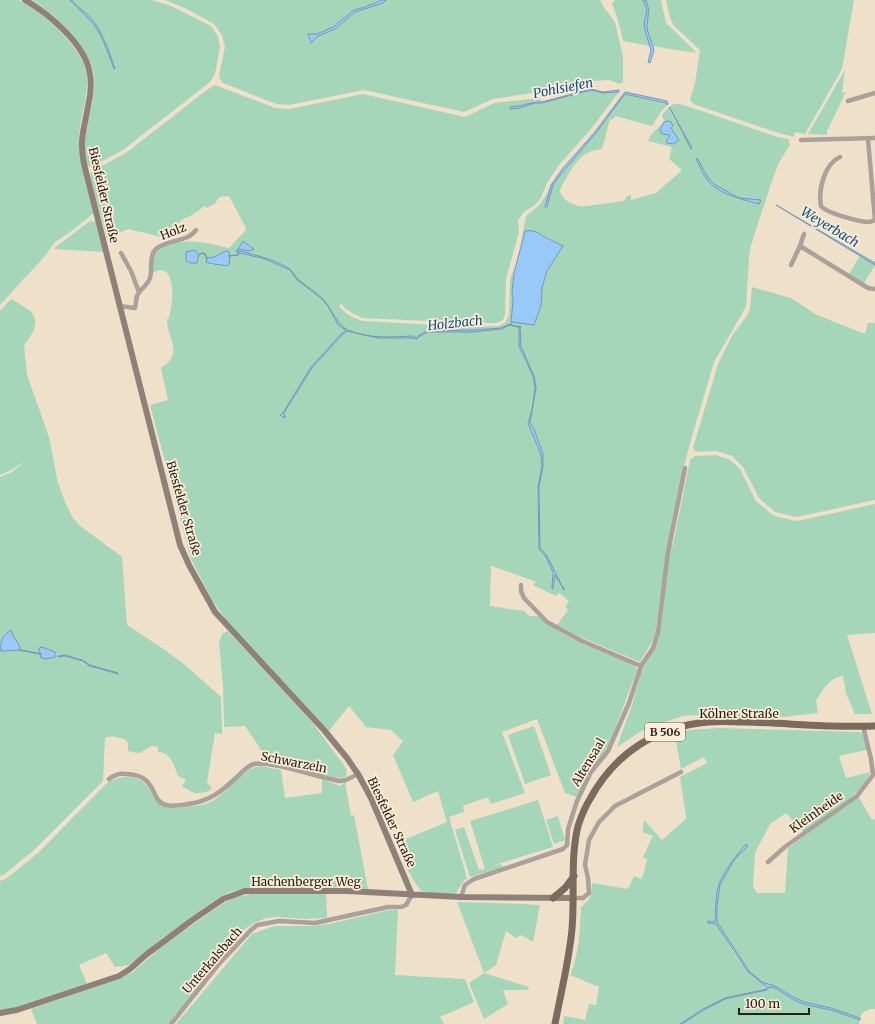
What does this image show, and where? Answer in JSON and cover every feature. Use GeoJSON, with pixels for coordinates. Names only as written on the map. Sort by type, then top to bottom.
{"type":"FeatureCollection","features":[{"type":"Feature","properties":{"kind":"main road","name":"Kölner Straße"},"geometry":{"type":"LineString","coordinates":[[555,1024],[570,946],[578,826],[584,810],[595,789],[608,770],[623,756],[642,742],[675,728],[710,722],[875,726]]}},
{"type":"Feature","properties":{"kind":"main road"},"geometry":{"type":"LineString","coordinates":[[553,898],[565,888],[574,876]]}},
{"type":"Feature","properties":{"kind":"street","name":"Biesfelder Straße"},"geometry":{"type":"LineString","coordinates":[[25,0],[39,8],[74,43],[89,68],[91,88],[82,135],[81,149],[180,544],[195,579],[215,612],[324,730],[358,774],[372,798],[412,895]]}},
{"type":"Feature","properties":{"kind":"street"},"geometry":{"type":"LineString","coordinates":[[848,101],[875,93]]}},
{"type":"Feature","properties":{"kind":"street"},"geometry":{"type":"LineString","coordinates":[[801,140],[875,138]]}},
{"type":"Feature","properties":{"kind":"street"},"geometry":{"type":"LineString","coordinates":[[840,157],[834,160],[826,173],[820,195],[821,206],[825,210],[849,218],[868,222],[875,220],[868,139]]}},
{"type":"Feature","properties":{"kind":"street","name":"Holz"},"geometry":{"type":"LineString","coordinates":[[120,306],[135,308],[139,292],[150,278],[152,257],[156,250],[170,242],[189,238],[196,230]]}},
{"type":"Feature","properties":{"kind":"street"},"geometry":{"type":"LineString","coordinates":[[792,265],[804,234]]}},
{"type":"Feature","properties":{"kind":"street"},"geometry":{"type":"LineString","coordinates":[[800,246],[868,288],[875,289]]}},
{"type":"Feature","properties":{"kind":"street"},"geometry":{"type":"LineString","coordinates":[[121,253],[131,271],[139,292]]}},
{"type":"Feature","properties":{"kind":"street","name":"Altensaal"},"geometry":{"type":"LineString","coordinates":[[461,897],[465,885],[474,879],[565,848],[567,844],[568,829],[577,801],[591,772],[608,751],[629,703],[641,666],[653,648],[658,632],[668,552],[685,468]]}},
{"type":"Feature","properties":{"kind":"street"},"geometry":{"type":"LineString","coordinates":[[520,585],[524,598],[547,622],[582,641],[641,666]]}},
{"type":"Feature","properties":{"kind":"street","name":"Kleinheide"},"geometry":{"type":"LineString","coordinates":[[768,862],[786,846],[857,796],[874,775],[863,726]]}},
{"type":"Feature","properties":{"kind":"street","name":"Schwarzeln"},"geometry":{"type":"LineString","coordinates":[[109,779],[123,774],[142,776],[149,783],[161,803],[168,806],[194,803],[209,799],[247,768],[256,764],[273,766],[340,781],[346,780],[358,774]]}},
{"type":"Feature","properties":{"kind":"street"},"geometry":{"type":"LineString","coordinates":[[573,898],[583,898],[589,893],[585,865],[589,840],[599,822],[615,806],[681,772]]}},
{"type":"Feature","properties":{"kind":"street","name":"Hachenberger Weg"},"geometry":{"type":"LineString","coordinates":[[0,1013],[30,1006],[119,976],[191,921],[223,900],[245,891],[347,891],[461,897],[573,898]]}},
{"type":"Feature","properties":{"kind":"street","name":"Unterkalsbach"},"geometry":{"type":"LineString","coordinates":[[171,1024],[218,965],[257,925],[279,921],[315,923],[388,907],[401,907],[406,905],[412,895]]}},
{"type":"Feature","properties":{"kind":"green space"},"geometry":{"type":"Polygon","coordinates":[[[0,0],[18,0],[38,12],[71,43],[85,65],[87,84],[80,129],[79,150],[94,213],[54,243],[45,256],[0,305],[0,0]]]}},
{"type":"Feature","properties":{"kind":"green space"},"geometry":{"type":"Polygon","coordinates":[[[32,0],[70,0],[97,29],[104,42],[114,69],[115,68],[102,35],[95,23],[72,0],[151,0],[169,5],[211,26],[218,36],[220,47],[215,74],[210,82],[123,150],[91,167],[87,165],[85,157],[85,136],[94,91],[94,74],[91,63],[70,32],[51,14],[32,0]]]}},
{"type":"Feature","properties":{"kind":"green space"},"geometry":{"type":"Polygon","coordinates":[[[165,0],[382,0],[354,10],[333,27],[317,34],[308,34],[311,43],[318,36],[335,29],[355,12],[383,3],[386,0],[600,0],[615,22],[623,57],[623,82],[619,84],[609,80],[592,81],[493,99],[464,112],[364,90],[289,105],[276,104],[223,83],[219,75],[225,47],[222,35],[214,24],[187,9],[165,0]]]}},
{"type":"Feature","properties":{"kind":"green space"},"geometry":{"type":"Polygon","coordinates":[[[615,0],[643,0],[647,10],[644,24],[650,46],[623,41],[612,4],[615,0]]]}},
{"type":"Feature","properties":{"kind":"green space"},"geometry":{"type":"Polygon","coordinates":[[[646,0],[661,0],[666,23],[696,53],[652,46],[647,29],[649,10],[646,0]]]}},
{"type":"Feature","properties":{"kind":"green space"},"geometry":{"type":"Polygon","coordinates":[[[666,0],[854,0],[842,69],[805,134],[795,132],[794,137],[778,133],[693,104],[690,100],[695,83],[700,50],[674,26],[670,18],[666,0]]]}},
{"type":"Feature","properties":{"kind":"green space"},"geometry":{"type":"Polygon","coordinates":[[[845,70],[842,93],[846,92],[827,131],[827,135],[808,134],[845,70]]]}},
{"type":"Feature","properties":{"kind":"green space"},"geometry":{"type":"Polygon","coordinates":[[[215,85],[275,108],[289,109],[363,94],[465,117],[494,103],[539,98],[542,102],[535,101],[520,107],[510,108],[520,108],[591,90],[603,93],[619,92],[591,129],[559,165],[547,183],[541,198],[535,205],[524,212],[518,220],[519,232],[506,279],[505,314],[503,320],[497,323],[471,323],[363,318],[346,309],[341,304],[339,306],[356,319],[363,321],[471,327],[498,326],[505,323],[509,315],[510,280],[516,260],[513,274],[511,322],[534,325],[541,306],[542,288],[547,271],[562,246],[540,234],[525,231],[520,247],[526,216],[541,202],[551,185],[545,207],[547,207],[553,185],[625,94],[666,103],[667,105],[652,126],[615,116],[613,120],[610,119],[602,149],[595,150],[581,157],[574,165],[562,185],[560,192],[562,196],[571,204],[587,206],[624,201],[627,196],[631,195],[631,200],[656,193],[682,170],[669,159],[672,147],[648,141],[653,132],[664,121],[662,115],[668,108],[690,148],[692,148],[669,107],[674,104],[699,110],[777,137],[788,139],[790,145],[779,162],[751,245],[746,307],[714,362],[691,440],[682,474],[665,562],[655,634],[640,662],[578,636],[557,625],[568,610],[565,607],[569,601],[559,593],[556,596],[533,585],[536,582],[491,566],[490,606],[524,611],[529,616],[540,616],[550,625],[573,639],[635,665],[637,670],[609,745],[587,777],[577,797],[565,793],[537,719],[502,732],[525,793],[491,804],[488,797],[463,806],[464,812],[449,817],[467,878],[463,881],[455,894],[431,894],[420,889],[408,870],[396,843],[447,822],[438,791],[413,802],[393,755],[403,741],[391,730],[366,727],[349,706],[329,731],[227,621],[212,600],[191,559],[150,405],[168,400],[161,368],[172,357],[173,351],[167,319],[169,318],[172,300],[171,280],[165,271],[160,270],[152,273],[153,258],[158,249],[165,245],[175,243],[206,243],[229,248],[246,230],[229,196],[220,197],[214,204],[207,208],[205,206],[192,215],[181,220],[166,238],[128,229],[107,238],[90,176],[92,171],[126,153],[215,85]],[[697,158],[708,180],[713,183],[709,179],[697,158]],[[717,186],[738,199],[759,204],[760,200],[739,198],[717,186]],[[237,250],[237,252],[265,259],[290,270],[297,280],[321,298],[328,306],[323,299],[298,279],[290,268],[271,260],[237,250]],[[215,257],[207,258],[211,265],[219,264],[227,266],[215,257]],[[328,306],[338,325],[346,330],[311,367],[283,413],[280,415],[285,418],[284,414],[312,368],[347,331],[358,333],[348,330],[340,324],[328,306]],[[510,324],[501,328],[427,331],[419,335],[417,338],[412,336],[388,337],[366,335],[378,338],[417,339],[428,332],[474,332],[501,329],[510,324]],[[520,326],[519,346],[533,376],[535,388],[532,410],[528,423],[541,455],[542,465],[538,487],[539,549],[547,558],[551,567],[553,588],[555,574],[561,586],[565,589],[547,556],[540,548],[539,487],[543,466],[543,454],[534,429],[530,423],[536,388],[534,376],[521,346],[520,326]]]}},
{"type":"Feature","properties":{"kind":"green space"},"geometry":{"type":"Polygon","coordinates":[[[90,221],[96,222],[104,252],[54,249],[57,246],[90,221]]]}},
{"type":"Feature","properties":{"kind":"green space"},"geometry":{"type":"Polygon","coordinates":[[[860,256],[875,265],[864,283],[849,274],[860,256]]]}},
{"type":"Feature","properties":{"kind":"green space"},"geometry":{"type":"Polygon","coordinates":[[[752,287],[791,298],[817,315],[865,334],[868,323],[875,323],[875,500],[797,517],[775,512],[759,498],[743,467],[732,456],[717,451],[696,452],[693,448],[718,364],[732,336],[748,314],[752,287]]]}},
{"type":"Feature","properties":{"kind":"green space"},"geometry":{"type":"Polygon","coordinates":[[[11,299],[28,309],[34,317],[34,330],[24,345],[27,375],[49,437],[58,483],[73,518],[79,525],[122,557],[127,625],[185,665],[221,697],[222,734],[215,733],[207,782],[212,789],[204,793],[193,792],[182,786],[186,780],[178,776],[169,757],[166,754],[158,752],[158,747],[152,746],[139,753],[128,751],[128,743],[126,740],[115,737],[105,739],[103,781],[35,849],[5,874],[0,876],[0,477],[12,472],[24,462],[0,475],[0,311],[11,299]],[[11,631],[5,634],[1,642],[17,641],[13,638],[11,631]],[[66,655],[58,656],[69,657],[86,665],[118,674],[90,665],[82,660],[66,655]]]}},
{"type":"Feature","properties":{"kind":"green space"},"geometry":{"type":"Polygon","coordinates":[[[716,455],[730,460],[740,469],[756,501],[774,516],[797,521],[875,504],[875,633],[847,635],[872,714],[855,714],[846,693],[843,676],[834,679],[824,688],[816,700],[818,713],[784,717],[745,717],[712,714],[683,716],[655,725],[638,733],[617,747],[633,702],[641,672],[655,646],[670,548],[673,544],[690,460],[695,456],[716,455]]]}},
{"type":"Feature","properties":{"kind":"green space"},"geometry":{"type":"Polygon","coordinates":[[[228,631],[309,718],[347,770],[346,777],[333,777],[271,764],[245,726],[224,727],[223,687],[219,642],[223,633],[228,631]]]}},
{"type":"Feature","properties":{"kind":"green space"},"geometry":{"type":"Polygon","coordinates":[[[534,726],[551,775],[525,784],[508,735],[534,726]]]}},
{"type":"Feature","properties":{"kind":"green space"},"geometry":{"type":"Polygon","coordinates":[[[718,728],[860,732],[864,735],[867,750],[839,756],[846,778],[870,772],[860,789],[842,805],[803,832],[786,813],[770,824],[755,853],[753,886],[757,893],[785,893],[788,848],[858,796],[872,820],[875,819],[875,1009],[870,1009],[862,1013],[860,1018],[831,1008],[804,1002],[775,986],[762,982],[749,971],[717,922],[717,906],[720,885],[734,861],[724,873],[719,884],[716,898],[715,922],[709,921],[709,923],[716,924],[744,967],[758,981],[767,986],[766,988],[725,998],[703,1009],[680,1024],[563,1024],[564,1016],[585,1020],[589,1004],[596,1005],[599,987],[570,975],[577,950],[581,907],[590,896],[592,883],[628,889],[634,876],[641,879],[647,861],[647,859],[643,857],[653,836],[643,832],[644,820],[662,840],[687,818],[680,777],[707,763],[704,757],[681,769],[675,735],[689,730],[718,728]]]}},
{"type":"Feature","properties":{"kind":"green space"},"geometry":{"type":"Polygon","coordinates":[[[260,766],[281,770],[285,798],[322,793],[322,779],[340,786],[345,782],[351,816],[354,815],[368,889],[348,887],[244,889],[230,892],[218,898],[161,939],[130,965],[115,967],[106,953],[79,965],[87,984],[15,1008],[0,1010],[0,881],[7,878],[38,853],[109,781],[126,777],[139,779],[148,787],[154,797],[162,805],[170,808],[178,808],[208,803],[221,794],[245,772],[260,766]]]}},
{"type":"Feature","properties":{"kind":"green space"},"geometry":{"type":"Polygon","coordinates":[[[538,800],[553,847],[491,866],[501,864],[503,867],[470,877],[455,830],[464,827],[479,870],[485,869],[470,821],[538,800]]]}},
{"type":"Feature","properties":{"kind":"green space"},"geometry":{"type":"Polygon","coordinates":[[[558,816],[565,840],[554,844],[546,820],[558,816]]]}},
{"type":"Feature","properties":{"kind":"green space"},"geometry":{"type":"Polygon","coordinates":[[[326,893],[327,918],[266,918],[245,929],[168,1024],[37,1024],[31,1009],[121,978],[133,972],[165,944],[222,904],[236,897],[252,894],[326,893]]]}},
{"type":"Feature","properties":{"kind":"green space"},"geometry":{"type":"Polygon","coordinates":[[[457,902],[540,905],[533,942],[521,935],[516,938],[506,931],[496,965],[484,973],[457,902]]]}},
{"type":"Feature","properties":{"kind":"green space"},"geometry":{"type":"Polygon","coordinates":[[[389,910],[398,910],[395,975],[465,979],[474,1002],[440,1017],[444,1024],[176,1024],[252,934],[274,926],[313,926],[329,924],[389,910]]]}},
{"type":"Feature","properties":{"kind":"green space"},"geometry":{"type":"Polygon","coordinates":[[[484,973],[529,987],[528,990],[503,990],[508,1004],[484,1019],[469,983],[484,973]]]}},
{"type":"Feature","properties":{"kind":"green space"},"geometry":{"type":"Polygon","coordinates":[[[768,987],[775,988],[803,1004],[831,1010],[860,1020],[859,1024],[682,1024],[725,999],[767,990],[768,987]]]}},
{"type":"Feature","properties":{"kind":"water"},"geometry":{"type":"Polygon","coordinates":[[[70,0],[72,0],[95,23],[102,35],[115,68],[114,69],[104,42],[97,29],[70,0]]]}},
{"type":"Feature","properties":{"kind":"water"},"geometry":{"type":"Polygon","coordinates":[[[386,0],[383,3],[355,12],[335,29],[318,36],[311,43],[308,34],[317,34],[333,27],[354,10],[386,0]]]}},
{"type":"Feature","properties":{"kind":"water"},"geometry":{"type":"Polygon","coordinates":[[[643,0],[646,0],[649,10],[647,29],[654,50],[650,63],[648,62],[651,50],[644,24],[647,10],[643,0]]]}},
{"type":"Feature","properties":{"kind":"water"},"geometry":{"type":"Polygon","coordinates":[[[591,89],[603,92],[619,90],[619,92],[603,93],[591,90],[542,103],[535,103],[520,108],[510,109],[510,107],[534,102],[542,102],[591,89]]]}},
{"type":"Feature","properties":{"kind":"water"},"geometry":{"type":"Polygon","coordinates":[[[625,92],[667,101],[668,104],[667,105],[666,103],[625,94],[596,133],[553,185],[547,207],[545,207],[551,185],[563,168],[594,133],[625,92]]]}},
{"type":"Feature","properties":{"kind":"water"},"geometry":{"type":"Polygon","coordinates":[[[669,107],[692,148],[691,149],[669,107]]]}},
{"type":"Feature","properties":{"kind":"water"},"geometry":{"type":"Polygon","coordinates":[[[664,122],[671,122],[673,126],[671,128],[679,140],[674,144],[667,143],[666,141],[669,135],[662,134],[660,130],[664,122]]]}},
{"type":"Feature","properties":{"kind":"water"},"geometry":{"type":"Polygon","coordinates":[[[697,158],[709,179],[714,184],[739,198],[761,200],[759,204],[746,201],[718,190],[708,181],[696,159],[697,158]]]}},
{"type":"Feature","properties":{"kind":"water"},"geometry":{"type":"Polygon","coordinates":[[[776,205],[875,263],[875,265],[776,205]]]}},
{"type":"Feature","properties":{"kind":"water"},"geometry":{"type":"Polygon","coordinates":[[[525,231],[536,232],[563,246],[547,271],[542,288],[541,306],[534,325],[511,322],[514,273],[525,231]]]}},
{"type":"Feature","properties":{"kind":"water"},"geometry":{"type":"Polygon","coordinates":[[[243,241],[254,249],[250,251],[238,249],[243,241]]]}},
{"type":"Feature","properties":{"kind":"water"},"geometry":{"type":"Polygon","coordinates":[[[194,250],[198,254],[197,263],[190,263],[186,261],[186,252],[194,250]]]}},
{"type":"Feature","properties":{"kind":"water"},"geometry":{"type":"Polygon","coordinates":[[[237,250],[270,260],[289,268],[298,279],[323,299],[328,306],[321,298],[297,280],[290,270],[265,259],[236,252],[237,250]]]}},
{"type":"Feature","properties":{"kind":"water"},"geometry":{"type":"Polygon","coordinates":[[[225,251],[228,251],[230,254],[229,264],[227,266],[206,262],[207,258],[215,257],[225,251]]]}},
{"type":"Feature","properties":{"kind":"water"},"geometry":{"type":"Polygon","coordinates":[[[328,306],[340,324],[348,330],[358,333],[347,331],[342,335],[312,368],[284,413],[285,418],[280,415],[283,413],[311,367],[346,330],[338,325],[328,306]]]}},
{"type":"Feature","properties":{"kind":"water"},"geometry":{"type":"Polygon","coordinates":[[[512,324],[501,329],[474,332],[428,332],[417,339],[378,338],[366,335],[380,337],[412,336],[417,338],[419,335],[427,331],[501,328],[512,324]]]}},
{"type":"Feature","properties":{"kind":"water"},"geometry":{"type":"Polygon","coordinates":[[[519,326],[521,346],[534,376],[536,388],[530,423],[534,429],[543,454],[543,466],[539,487],[540,548],[547,556],[565,589],[564,590],[555,575],[553,589],[552,588],[553,572],[546,557],[539,549],[538,487],[542,466],[541,455],[528,423],[532,410],[535,388],[533,376],[519,346],[519,326]]]}},
{"type":"Feature","properties":{"kind":"water"},"geometry":{"type":"Polygon","coordinates":[[[11,630],[21,650],[1,651],[2,639],[11,630]]]}},
{"type":"Feature","properties":{"kind":"water"},"geometry":{"type":"Polygon","coordinates":[[[42,647],[55,652],[55,657],[46,659],[41,658],[39,648],[42,647]]]}},
{"type":"Feature","properties":{"kind":"water"},"geometry":{"type":"Polygon","coordinates":[[[65,655],[82,660],[90,665],[118,674],[89,666],[82,661],[65,656],[58,657],[65,655]]]}},
{"type":"Feature","properties":{"kind":"water"},"geometry":{"type":"Polygon","coordinates":[[[746,844],[748,846],[734,860],[720,885],[717,906],[717,922],[749,971],[762,982],[775,986],[804,1002],[831,1008],[860,1018],[860,1020],[831,1010],[803,1004],[775,988],[769,987],[767,990],[725,999],[680,1024],[703,1009],[725,998],[766,989],[767,987],[748,972],[716,924],[708,923],[708,921],[715,922],[717,893],[721,878],[731,863],[746,844]]]}},
{"type":"Feature","properties":{"kind":"waterway","name":"Holzbach"},"geometry":{"type":"LineString","coordinates":[[229,256],[238,255],[239,252]]}},
{"type":"Feature","properties":{"kind":"waterway","name":"Holzbach"},"geometry":{"type":"LineString","coordinates":[[199,255],[202,253],[205,254],[207,259]]}},
{"type":"Feature","properties":{"kind":"waterway","name":"Holzbach"},"geometry":{"type":"LineString","coordinates":[[510,325],[520,327]]}},
{"type":"Feature","properties":{"kind":"waterway"},"geometry":{"type":"LineString","coordinates":[[19,650],[41,654]]}},
{"type":"Feature","properties":{"kind":"water label","name":"Pohlsiefen"},"geometry":{"type":"Point","coordinates":[563,88]}},
{"type":"Feature","properties":{"kind":"water label","name":"Weyerbach"},"geometry":{"type":"Point","coordinates":[830,227]}}]}
